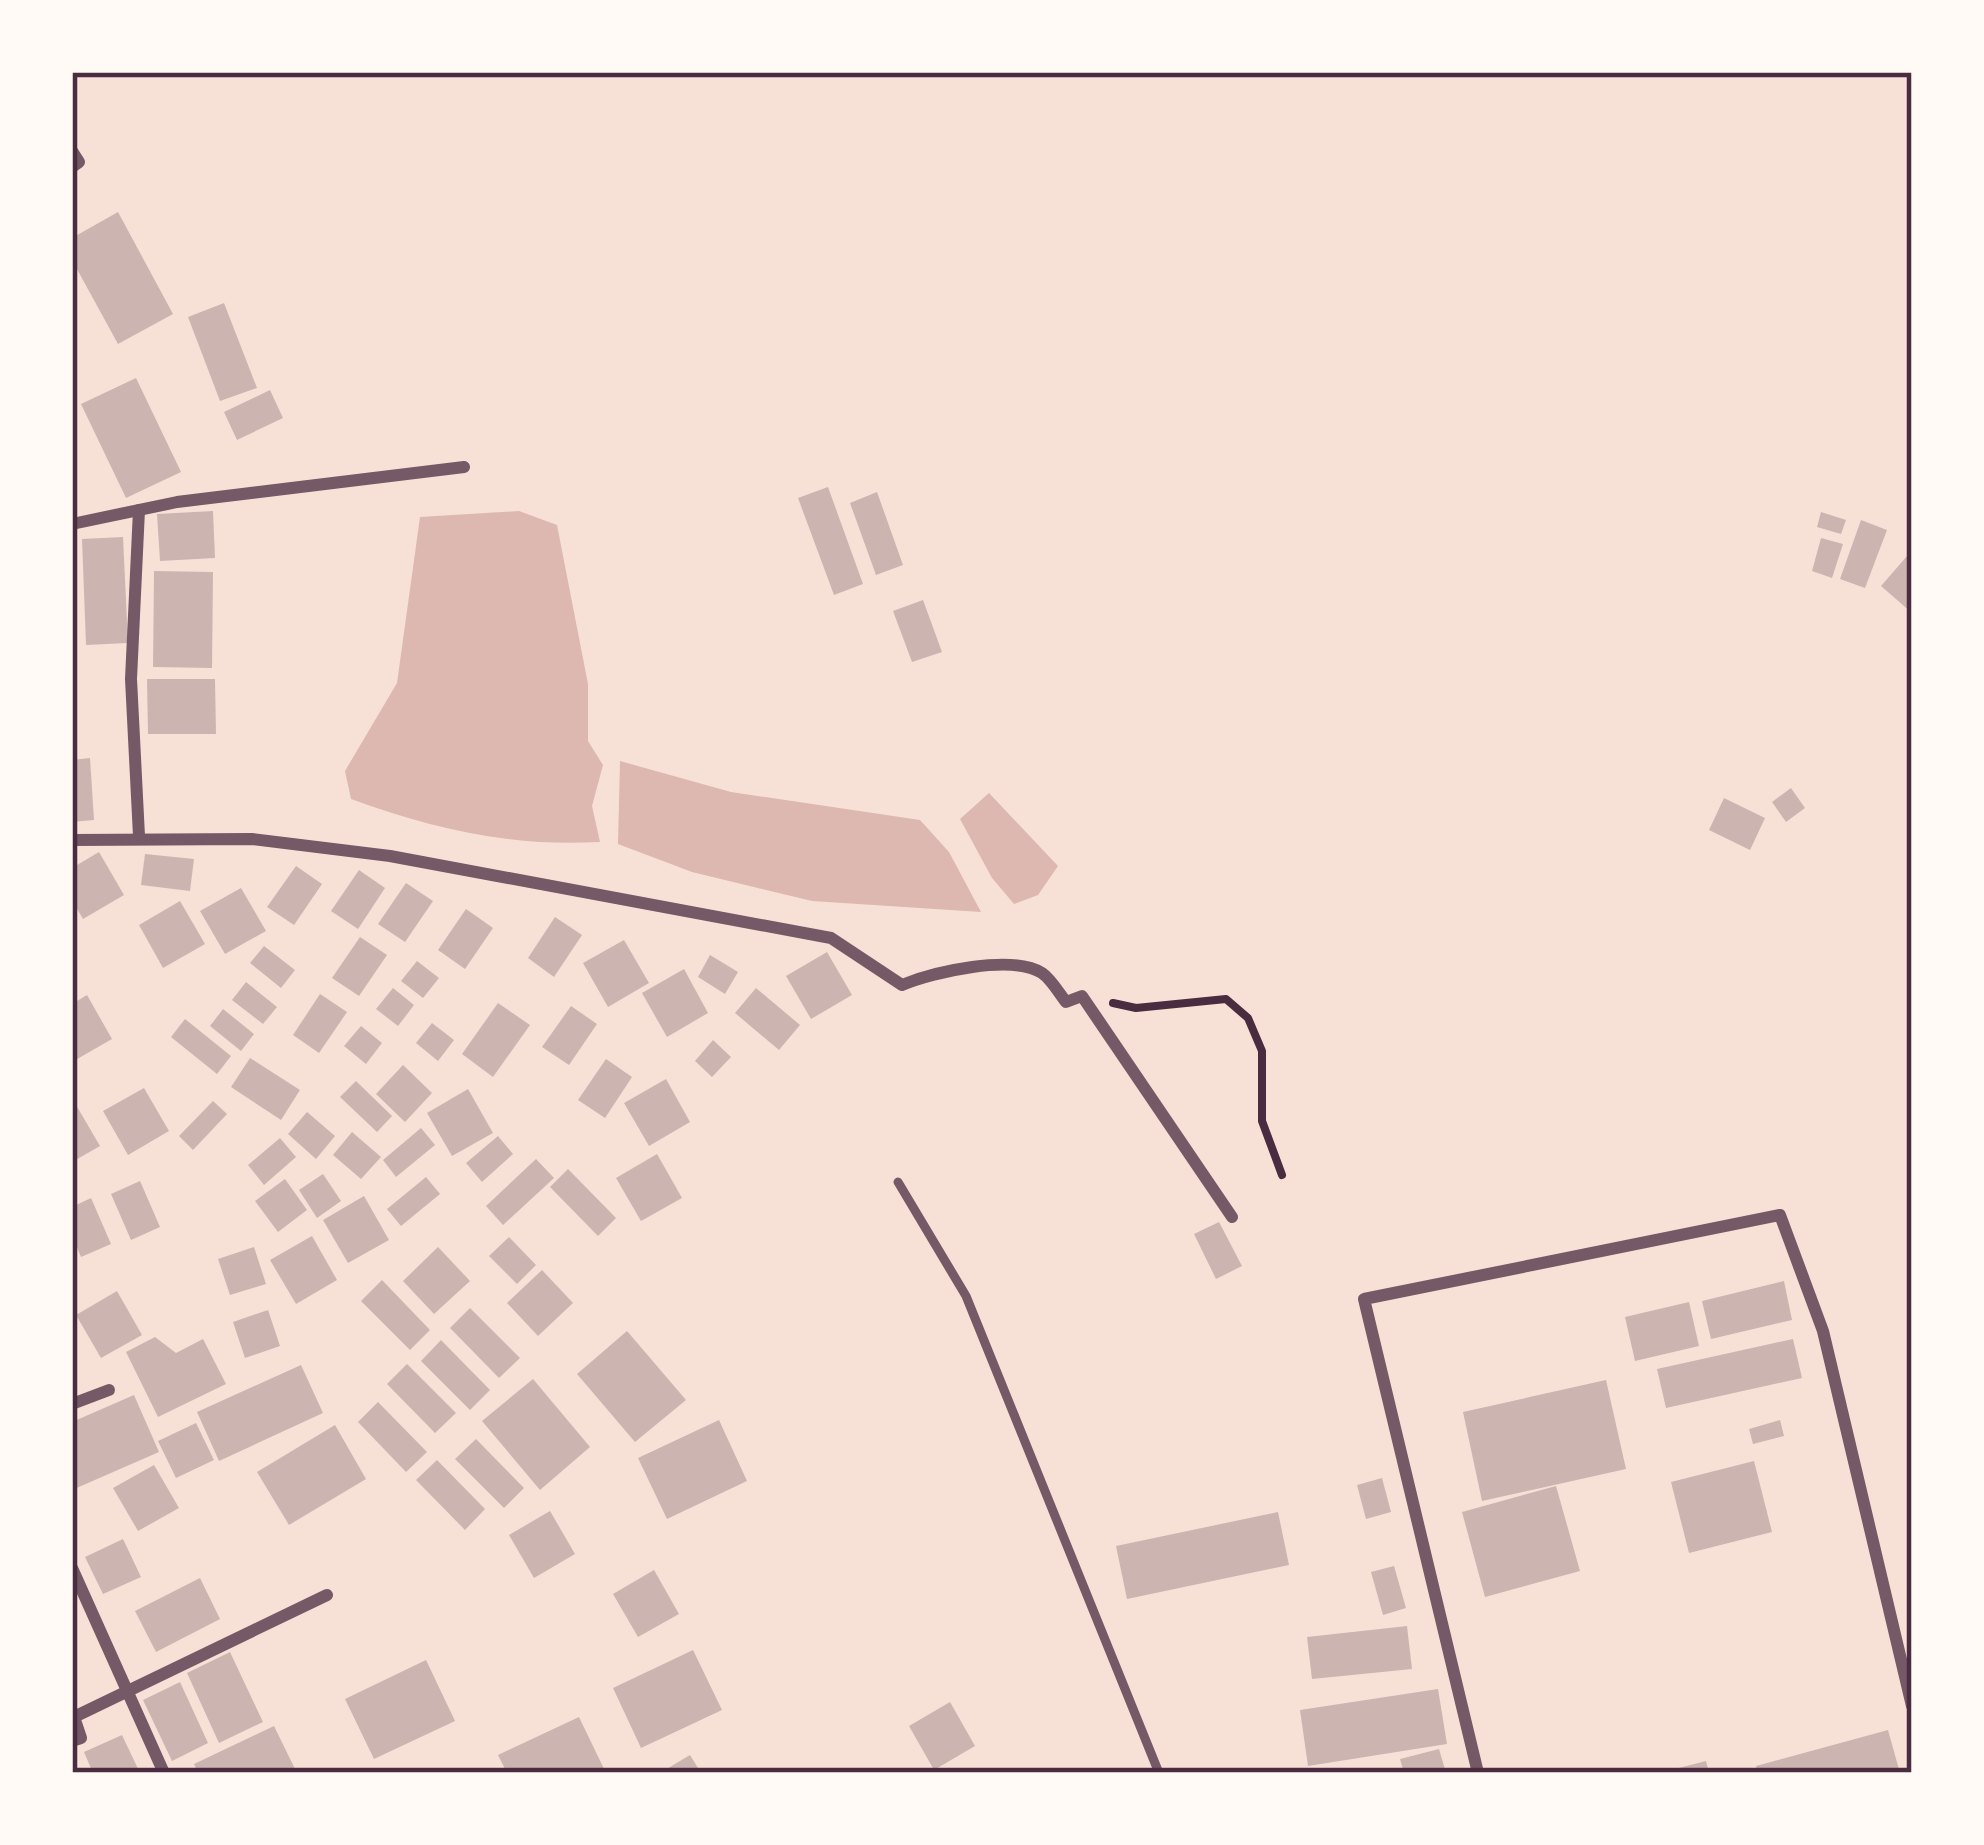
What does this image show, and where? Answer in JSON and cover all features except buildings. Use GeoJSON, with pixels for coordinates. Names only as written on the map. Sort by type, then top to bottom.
{"type":"FeatureCollection","features":[{"type":"Feature","properties":{"kind":"street"},"geometry":{"type":"LineString","coordinates":[[72,151],[79,162],[72,167]]}},
{"type":"Feature","properties":{"kind":"street"},"geometry":{"type":"LineString","coordinates":[[72,524],[345,478],[464,467]]}},
{"type":"Feature","properties":{"kind":"street"},"geometry":{"type":"LineString","coordinates":[[139,510],[131,679],[139,836]]}},
{"type":"Feature","properties":{"kind":"street"},"geometry":{"type":"LineString","coordinates":[[72,840],[139,836],[252,839],[390,856],[831,938],[902,985],[926,975],[1016,962],[1044,974],[1066,1002],[1082,996],[1232,1216]]}},
{"type":"Feature","properties":{"kind":"street"},"geometry":{"type":"LineString","coordinates":[[1478,1773],[1364,1299],[1780,1215],[1823,1331],[1912,1706]]}},
{"type":"Feature","properties":{"kind":"street"},"geometry":{"type":"LineString","coordinates":[[72,1404],[109,1390]]}},
{"type":"Feature","properties":{"kind":"street"},"geometry":{"type":"LineString","coordinates":[[72,1568],[164,1773]]}},
{"type":"Feature","properties":{"kind":"street"},"geometry":{"type":"LineString","coordinates":[[72,1741],[81,1738],[74,1718],[327,1595]]}},
{"type":"Feature","properties":{"kind":"lane"},"geometry":{"type":"LineString","coordinates":[[898,1182],[966,1296],[1159,1773]]}},
{"type":"Feature","properties":{"kind":"path"},"geometry":{"type":"LineString","coordinates":[[1082,996],[1136,1008],[1226,999],[1248,1018],[1262,1051],[1262,1121],[1282,1175]]}},
{"type":"Feature","properties":{"kind":"shaded area"},"geometry":{"type":"Polygon","coordinates":[[[519,511],[557,525],[588,684],[588,741],[603,765],[592,806],[600,842],[536,842],[473,834],[351,799],[345,771],[397,683],[420,517],[519,511]]]}},
{"type":"Feature","properties":{"kind":"shaded area"},"geometry":{"type":"Polygon","coordinates":[[[620,761],[731,792],[920,820],[949,852],[981,912],[812,901],[692,872],[618,844],[620,761]]]}},
{"type":"Feature","properties":{"kind":"shaded area"},"geometry":{"type":"Polygon","coordinates":[[[989,793],[1058,866],[1038,895],[1014,904],[992,878],[960,819],[989,793]]]}}]}
